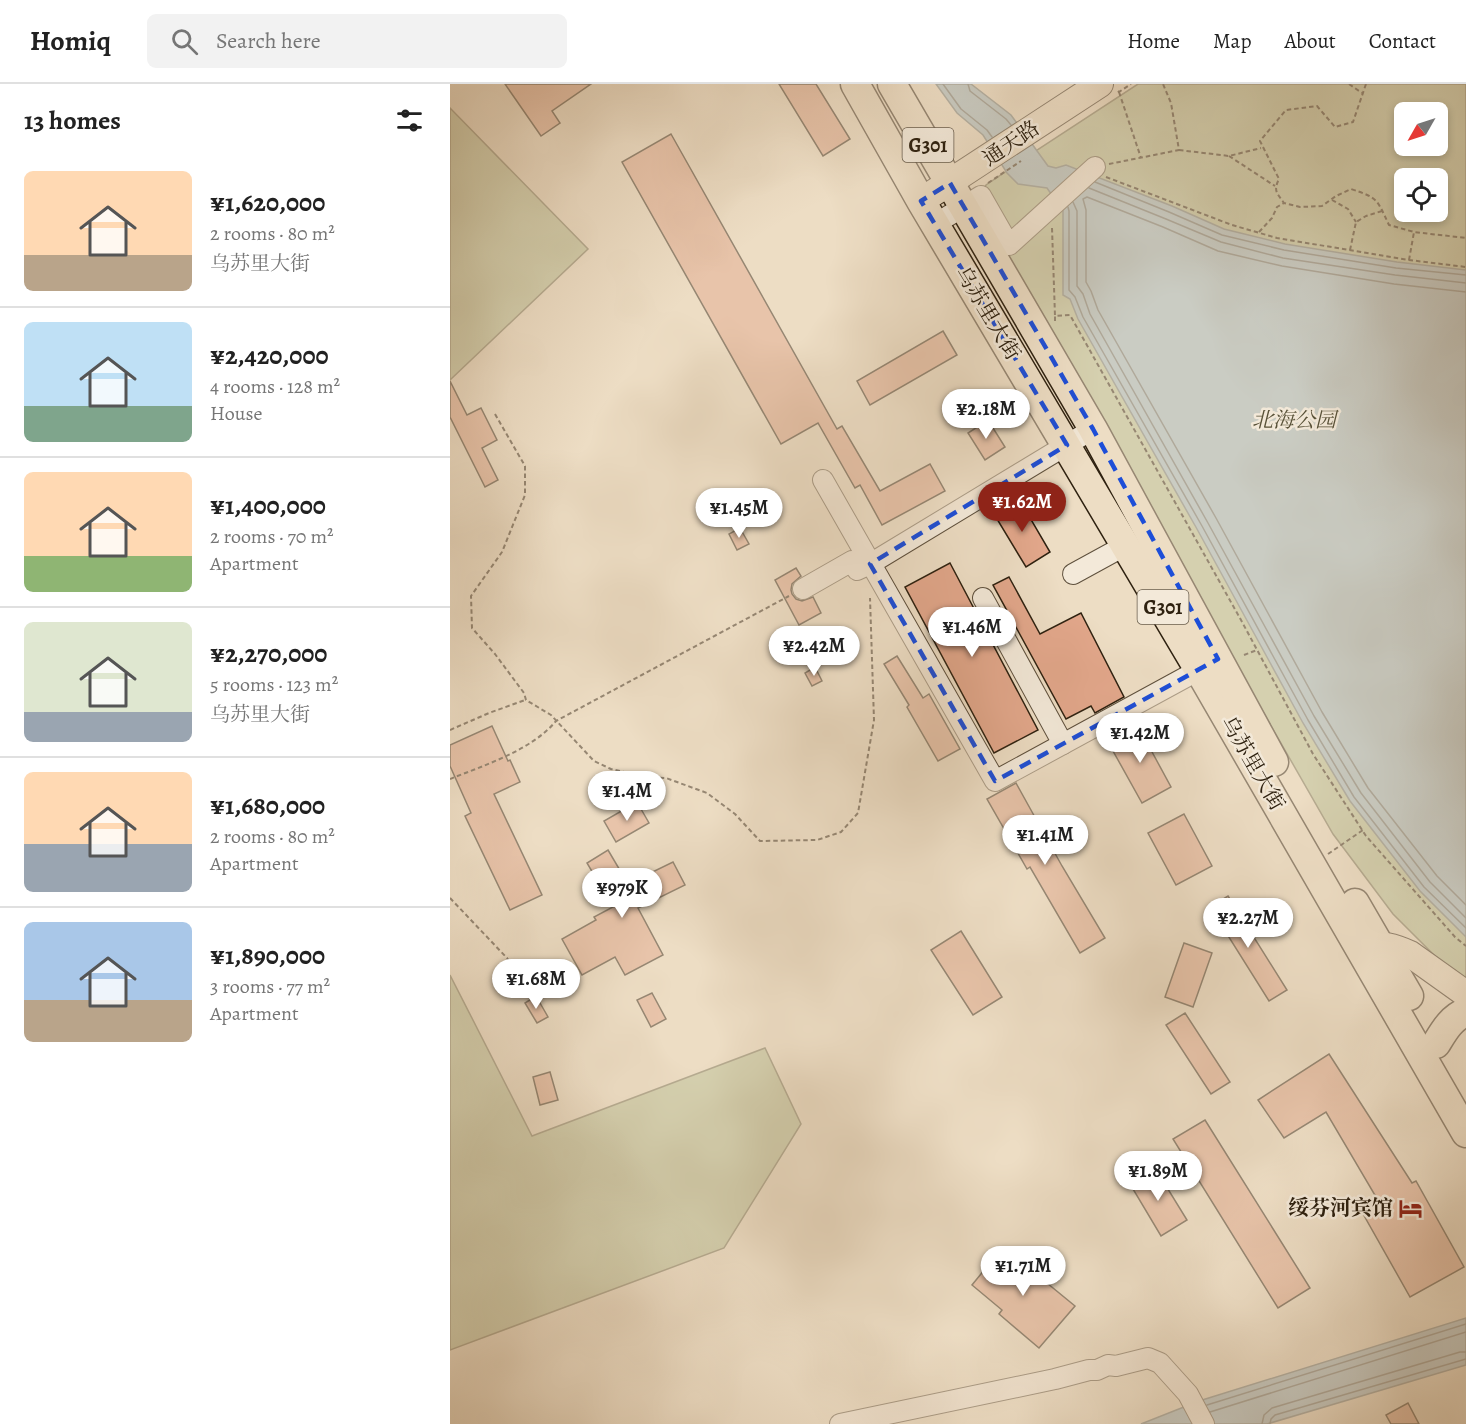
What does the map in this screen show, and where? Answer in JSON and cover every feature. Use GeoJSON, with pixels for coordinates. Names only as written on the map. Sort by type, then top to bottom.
{"type":"FeatureCollection","features":[{"type":"Feature","properties":{"kind":"highway","name":"乌苏里大街"},"geometry":{"type":"LineString","coordinates":[[855,84],[928,212],[1126,545],[1220,661],[1466,1133]]}},
{"type":"Feature","properties":{"kind":"highway","name":"乌苏里大街"},"geometry":{"type":"LineString","coordinates":[[892,84],[1093,429],[1326,856],[1369,945],[1436,1044],[1466,1096]]}},
{"type":"Feature","properties":{"kind":"highway"},"geometry":{"type":"LineString","coordinates":[[1436,1044],[1452,1021],[1466,1012]]}},
{"type":"Feature","properties":{"kind":"main road","name":"通天路"},"geometry":{"type":"LineString","coordinates":[[928,212],[957,195],[982,162],[1043,121],[1109,88]]}},
{"type":"Feature","properties":{"kind":"main road"},"geometry":{"type":"LineString","coordinates":[[1369,945],[1401,950],[1410,954],[1466,994]]}},
{"type":"Feature","properties":{"kind":"street"},"geometry":{"type":"LineString","coordinates":[[957,195],[981,196],[1009,245],[1095,167]]}},
{"type":"Feature","properties":{"kind":"street"},"geometry":{"type":"LineString","coordinates":[[802,589],[852,561],[857,570],[870,564],[1093,429]]}},
{"type":"Feature","properties":{"kind":"street"},"geometry":{"type":"LineString","coordinates":[[823,480],[995,781],[1220,661]]}},
{"type":"Feature","properties":{"kind":"street"},"geometry":{"type":"LineString","coordinates":[[1073,574],[1126,545]]}},
{"type":"Feature","properties":{"kind":"street"},"geometry":{"type":"LineString","coordinates":[[983,598],[1063,744]]}},
{"type":"Feature","properties":{"kind":"street"},"geometry":{"type":"LineString","coordinates":[[840,1424],[1148,1358],[1160,1363],[1188,1394],[1204,1424]]}},
{"type":"Feature","properties":{"kind":"path"},"geometry":{"type":"LineString","coordinates":[[1109,88],[1113,84]]}},
{"type":"Feature","properties":{"kind":"path"},"geometry":{"type":"LineString","coordinates":[[1109,88],[1131,84]]}},
{"type":"Feature","properties":{"kind":"path"},"geometry":{"type":"LineString","coordinates":[[1163,84],[1171,103],[1179,150]]}},
{"type":"Feature","properties":{"kind":"path"},"geometry":{"type":"LineString","coordinates":[[1349,84],[1362,93]]}},
{"type":"Feature","properties":{"kind":"path"},"geometry":{"type":"LineString","coordinates":[[1366,84],[1353,122],[1335,127],[1317,106],[1286,110],[1260,141],[1279,180],[1275,186],[1276,192],[1284,203],[1300,207],[1322,206],[1351,189],[1377,200],[1389,225],[1414,232],[1466,238]]}},
{"type":"Feature","properties":{"kind":"path"},"geometry":{"type":"LineString","coordinates":[[1109,88],[1141,158]]}},
{"type":"Feature","properties":{"kind":"path"},"geometry":{"type":"LineString","coordinates":[[1095,167],[1179,150],[1229,156],[1262,147]]}},
{"type":"Feature","properties":{"kind":"path"},"geometry":{"type":"LineString","coordinates":[[1229,156],[1275,186]]}},
{"type":"Feature","properties":{"kind":"path"},"geometry":{"type":"LineString","coordinates":[[1095,167],[1106,177],[1258,233],[1350,251],[1466,267]]}},
{"type":"Feature","properties":{"kind":"path"},"geometry":{"type":"LineString","coordinates":[[1331,200],[1348,210],[1356,222],[1350,251]]}},
{"type":"Feature","properties":{"kind":"path"},"geometry":{"type":"LineString","coordinates":[[1258,233],[1272,218],[1277,207],[1284,203]]}},
{"type":"Feature","properties":{"kind":"path"},"geometry":{"type":"LineString","coordinates":[[1051,207],[1055,326]]}},
{"type":"Feature","properties":{"kind":"path"},"geometry":{"type":"LineString","coordinates":[[1356,222],[1382,211]]}},
{"type":"Feature","properties":{"kind":"path"},"geometry":{"type":"LineString","coordinates":[[1409,260],[1414,232]]}},
{"type":"Feature","properties":{"kind":"path"},"geometry":{"type":"LineString","coordinates":[[1055,316],[1070,315],[1313,753],[1363,830],[1455,937],[1466,945]]}},
{"type":"Feature","properties":{"kind":"path"},"geometry":{"type":"LineString","coordinates":[[495,414],[525,466],[525,495],[502,552],[471,596],[472,628],[495,654],[524,693],[526,700],[551,715],[594,761],[611,769],[645,777],[666,778],[706,793],[735,814],[760,841],[817,840],[841,832],[858,813],[874,720],[870,564]]}},
{"type":"Feature","properties":{"kind":"path"},"geometry":{"type":"LineString","coordinates":[[450,779],[512,754],[549,729],[556,721],[802,589]]}},
{"type":"Feature","properties":{"kind":"path"},"geometry":{"type":"LineString","coordinates":[[1220,661],[1257,650]]}},
{"type":"Feature","properties":{"kind":"path"},"geometry":{"type":"LineString","coordinates":[[450,730],[489,712],[526,700]]}},
{"type":"Feature","properties":{"kind":"path"},"geometry":{"type":"LineString","coordinates":[[1326,856],[1363,830]]}},
{"type":"Feature","properties":{"kind":"path"},"geometry":{"type":"LineString","coordinates":[[450,898],[507,958],[525,987]]}},
{"type":"Feature","properties":{"kind":"highlighted area"},"geometry":{"type":"Polygon","coordinates":[[[950,183],[1093,429],[1218,659],[995,781],[870,564],[1067,445],[921,201],[950,183]]]}},
{"type":"Feature","properties":{"kind":"green space","name":"北海公园"},"geometry":{"type":"Polygon","coordinates":[[[1138,84],[1466,84],[1466,981],[1445,966],[1393,914],[1333,834],[985,227],[981,193],[986,185],[1138,84]]]}},
{"type":"Feature","properties":{"kind":"green space"},"geometry":{"type":"Polygon","coordinates":[[[450,108],[588,249],[450,380],[450,108]]]}},
{"type":"Feature","properties":{"kind":"green space"},"geometry":{"type":"Polygon","coordinates":[[[450,975],[532,1136],[765,1048],[801,1124],[724,1248],[450,1350],[450,975]]]}},
{"type":"Feature","properties":{"kind":"water","name":"北海公园"},"geometry":{"type":"Polygon","coordinates":[[[936,84],[971,84],[1011,115],[1048,166],[1056,168],[1066,165],[1224,229],[1285,244],[1397,262],[1466,270],[1466,937],[1420,891],[1350,801],[1303,723],[1078,319],[1070,299],[1063,295],[1063,211],[1047,188],[1018,184],[1007,173],[983,135],[957,113],[936,84]]]}},
{"type":"Feature","properties":{"kind":"water"},"geometry":{"type":"Polygon","coordinates":[[[1466,1318],[1466,1365],[1267,1424],[1141,1424],[1199,1401],[1466,1318]]]}},
{"type":"Feature","properties":{"kind":"building"},"geometry":{"type":"Polygon","coordinates":[[[505,84],[591,84],[552,111],[560,123],[541,136],[505,84]]]}},
{"type":"Feature","properties":{"kind":"building"},"geometry":{"type":"Polygon","coordinates":[[[779,84],[816,84],[850,139],[823,156],[779,84]]]}},
{"type":"Feature","properties":{"kind":"building"},"geometry":{"type":"Polygon","coordinates":[[[671,134],[837,429],[842,426],[880,491],[930,464],[945,491],[882,525],[860,485],[855,488],[818,423],[781,444],[622,162],[671,134]]]}},
{"type":"Feature","properties":{"kind":"building"},"geometry":{"type":"Polygon","coordinates":[[[943,331],[957,355],[870,405],[857,381],[943,331]]]}},
{"type":"Feature","properties":{"kind":"building"},"geometry":{"type":"Polygon","coordinates":[[[450,381],[467,415],[481,408],[497,440],[482,448],[498,480],[485,487],[450,417],[450,381]]]}},
{"type":"Feature","properties":{"kind":"building"},"geometry":{"type":"Polygon","coordinates":[[[988,420],[1005,447],[985,460],[968,433],[988,420]]]}},
{"type":"Feature","properties":{"kind":"building"},"geometry":{"type":"Polygon","coordinates":[[[1019,499],[1050,552],[1026,567],[994,514],[1019,499]]]}},
{"type":"Feature","properties":{"kind":"building"},"geometry":{"type":"Polygon","coordinates":[[[740,528],[749,544],[737,550],[729,534],[740,528]]]}},
{"type":"Feature","properties":{"kind":"building"},"geometry":{"type":"Polygon","coordinates":[[[950,563],[1038,730],[994,753],[905,587],[950,563]]]}},
{"type":"Feature","properties":{"kind":"building"},"geometry":{"type":"Polygon","coordinates":[[[796,568],[801,576],[792,584],[792,594],[796,599],[802,601],[813,597],[821,613],[799,625],[775,580],[796,568]]]}},
{"type":"Feature","properties":{"kind":"building"},"geometry":{"type":"Polygon","coordinates":[[[1009,577],[1040,634],[1081,613],[1124,697],[1095,713],[1091,706],[1066,719],[993,585],[1009,577]]]}},
{"type":"Feature","properties":{"kind":"building"},"geometry":{"type":"Polygon","coordinates":[[[897,656],[923,698],[929,694],[960,749],[938,761],[907,707],[909,705],[884,664],[897,656]]]}},
{"type":"Feature","properties":{"kind":"building"},"geometry":{"type":"Polygon","coordinates":[[[815,667],[822,681],[812,686],[805,673],[815,667]]]}},
{"type":"Feature","properties":{"kind":"building"},"geometry":{"type":"Polygon","coordinates":[[[492,726],[520,782],[494,794],[542,895],[510,910],[465,816],[471,813],[450,766],[450,745],[492,726]]]}},
{"type":"Feature","properties":{"kind":"building"},"geometry":{"type":"Polygon","coordinates":[[[1138,726],[1171,787],[1142,803],[1108,742],[1138,726]]]}},
{"type":"Feature","properties":{"kind":"building"},"geometry":{"type":"Polygon","coordinates":[[[1016,783],[1105,938],[1080,953],[1030,867],[1027,869],[987,799],[1016,783]]]}},
{"type":"Feature","properties":{"kind":"building"},"geometry":{"type":"Polygon","coordinates":[[[637,802],[649,823],[616,842],[604,821],[637,802]]]}},
{"type":"Feature","properties":{"kind":"building"},"geometry":{"type":"Polygon","coordinates":[[[1184,814],[1212,866],[1176,885],[1148,833],[1184,814]]]}},
{"type":"Feature","properties":{"kind":"building"},"geometry":{"type":"Polygon","coordinates":[[[608,850],[628,884],[673,862],[685,885],[638,908],[663,955],[625,975],[615,957],[582,975],[562,939],[596,920],[594,917],[613,907],[587,863],[608,850]]]}},
{"type":"Feature","properties":{"kind":"building"},"geometry":{"type":"Polygon","coordinates":[[[1228,896],[1287,990],[1269,1001],[1210,907],[1228,896]]]}},
{"type":"Feature","properties":{"kind":"building"},"geometry":{"type":"Polygon","coordinates":[[[961,931],[1002,997],[973,1015],[931,950],[961,931]]]}},
{"type":"Feature","properties":{"kind":"building"},"geometry":{"type":"Polygon","coordinates":[[[1184,943],[1212,953],[1193,1007],[1165,997],[1184,943]]]}},
{"type":"Feature","properties":{"kind":"building"},"geometry":{"type":"Polygon","coordinates":[[[652,993],[666,1019],[651,1027],[637,1000],[652,993]]]}},
{"type":"Feature","properties":{"kind":"building"},"geometry":{"type":"Polygon","coordinates":[[[536,996],[548,1017],[537,1023],[525,1003],[536,996]]]}},
{"type":"Feature","properties":{"kind":"building"},"geometry":{"type":"Polygon","coordinates":[[[1185,1013],[1230,1082],[1211,1094],[1166,1025],[1185,1013]]]}},
{"type":"Feature","properties":{"kind":"building"},"geometry":{"type":"Polygon","coordinates":[[[1329,1054],[1412,1183],[1416,1181],[1464,1267],[1410,1297],[1362,1212],[1379,1202],[1326,1112],[1284,1138],[1258,1100],[1329,1054]]]}},
{"type":"Feature","properties":{"kind":"building"},"geometry":{"type":"Polygon","coordinates":[[[550,1072],[558,1100],[540,1105],[533,1077],[550,1072]]]}},
{"type":"Feature","properties":{"kind":"building"},"geometry":{"type":"Polygon","coordinates":[[[1205,1120],[1310,1288],[1278,1308],[1173,1139],[1205,1120]]]}},
{"type":"Feature","properties":{"kind":"building"},"geometry":{"type":"Polygon","coordinates":[[[1155,1168],[1187,1220],[1161,1236],[1130,1184],[1155,1168]]]}},
{"type":"Feature","properties":{"kind":"building"},"geometry":{"type":"Polygon","coordinates":[[[1003,1247],[1075,1306],[1039,1348],[999,1314],[1002,1310],[972,1285],[1003,1247]]]}},
{"type":"Feature","properties":{"kind":"building"},"geometry":{"type":"Polygon","coordinates":[[[1408,1403],[1419,1424],[1391,1424],[1386,1415],[1408,1403]]]}},
{"type":"Feature","properties":{"kind":"place","name":"绥芬河宾馆"},"geometry":{"type":"Point","coordinates":[1411,1208]}}]}
